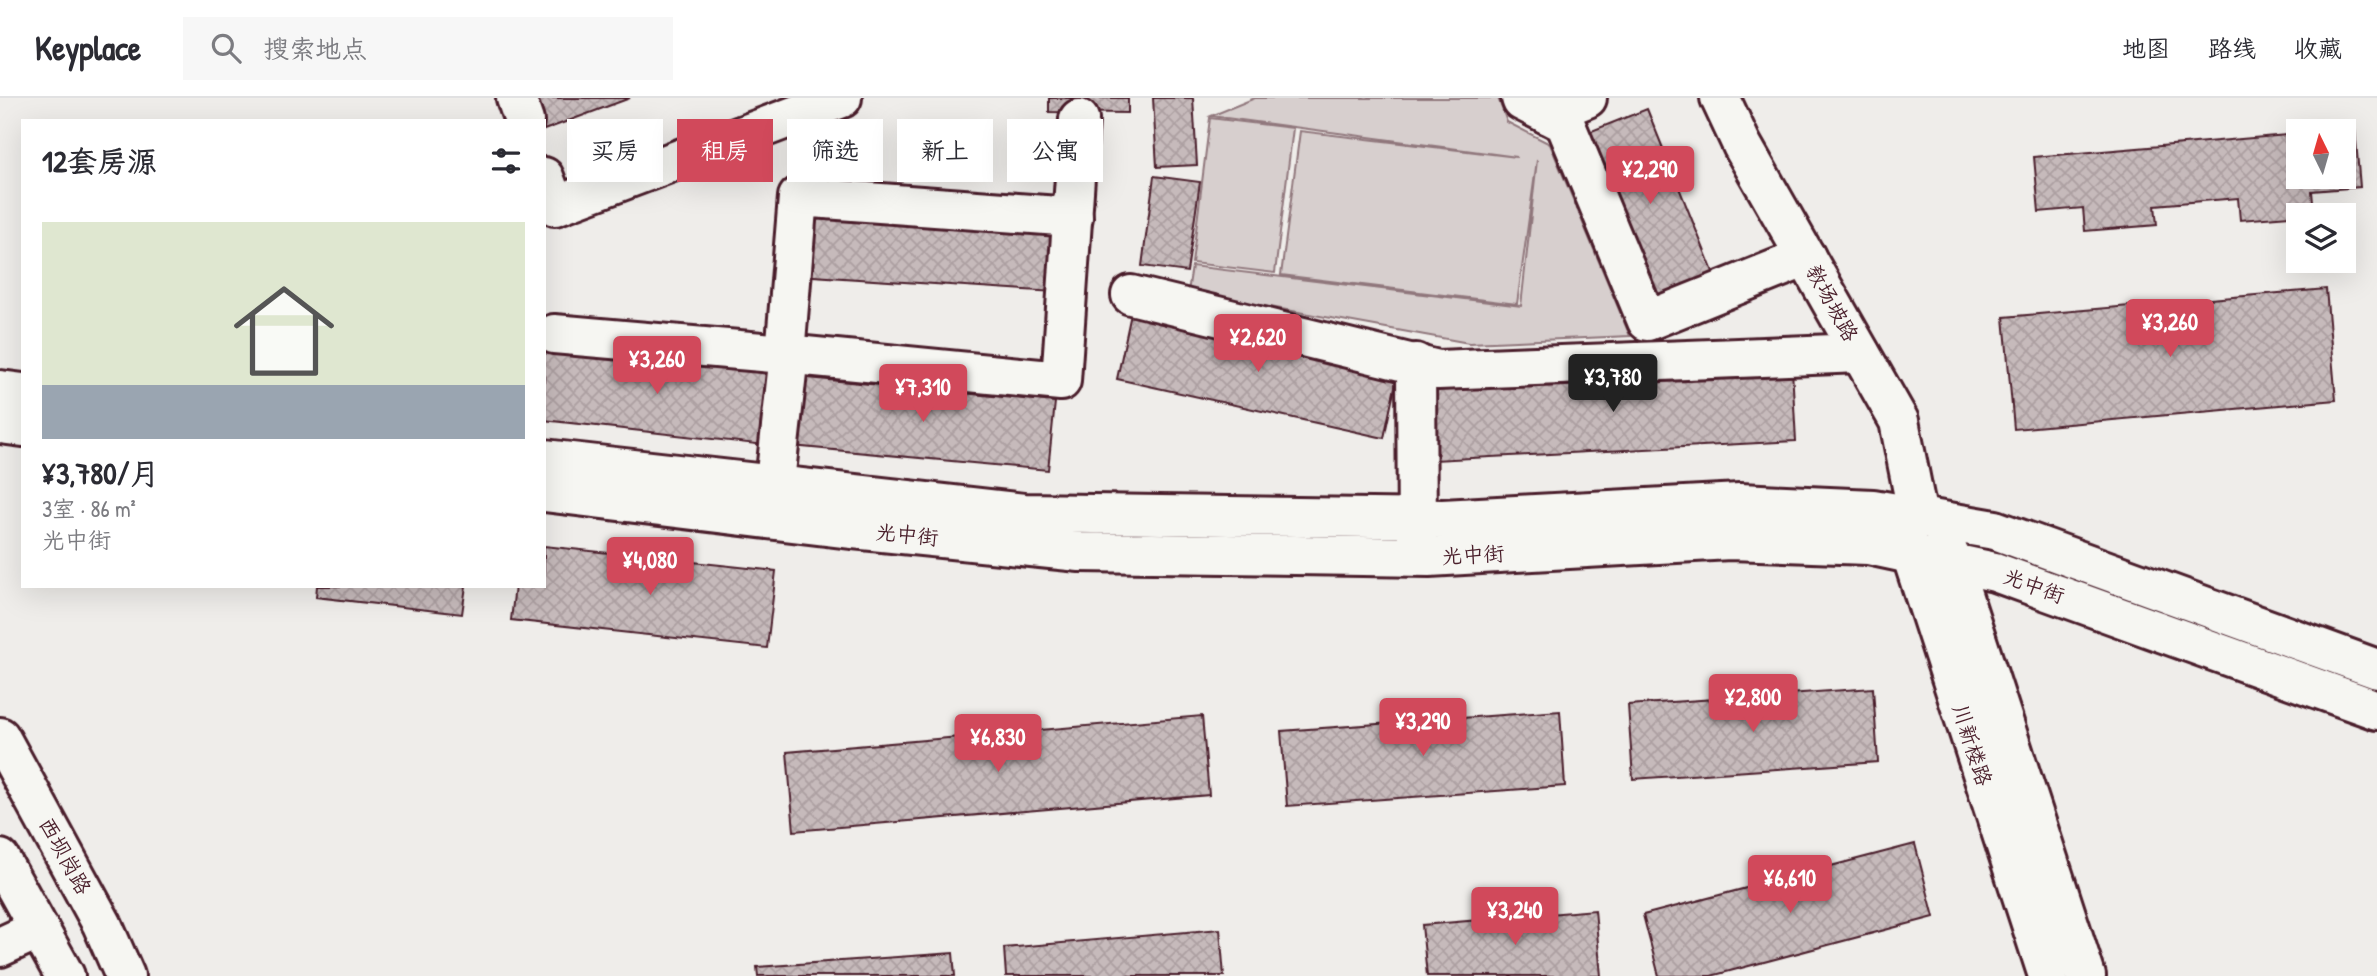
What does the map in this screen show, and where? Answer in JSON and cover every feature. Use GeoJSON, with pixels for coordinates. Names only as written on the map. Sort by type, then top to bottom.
{"type":"FeatureCollection","features":[{"type":"Feature","properties":{"kind":"street"},"geometry":{"type":"LineString","coordinates":[[516,98],[523,119]]}},
{"type":"Feature","properties":{"kind":"street"},"geometry":{"type":"LineString","coordinates":[[546,182],[555,206],[842,98]]}},
{"type":"Feature","properties":{"kind":"street"},"geometry":{"type":"LineString","coordinates":[[1534,106],[1587,98]]}},
{"type":"Feature","properties":{"kind":"street","name":"教场坡路"},"geometry":{"type":"LineString","coordinates":[[1720,98],[1742,145],[1899,421],[1918,517]]}},
{"type":"Feature","properties":{"kind":"street"},"geometry":{"type":"LineString","coordinates":[[1534,106],[1565,123],[1647,321],[1806,257]]}},
{"type":"Feature","properties":{"kind":"street"},"geometry":{"type":"LineString","coordinates":[[554,334],[1061,381],[1075,182]]}},
{"type":"Feature","properties":{"kind":"street"},"geometry":{"type":"LineString","coordinates":[[773,502],[799,197],[1073,217]]}},
{"type":"Feature","properties":{"kind":"street"},"geometry":{"type":"LineString","coordinates":[[1131,295],[1438,370],[1860,353]]}},
{"type":"Feature","properties":{"kind":"street"},"geometry":{"type":"LineString","coordinates":[[1416,363],[1417,557]]}},
{"type":"Feature","properties":{"kind":"street"},"geometry":{"type":"LineString","coordinates":[[0,390],[21,393]]}},
{"type":"Feature","properties":{"kind":"street"},"geometry":{"type":"LineString","coordinates":[[0,424],[21,427]]}},
{"type":"Feature","properties":{"kind":"street","name":"光中街"},"geometry":{"type":"LineString","coordinates":[[546,460],[1020,548],[1080,552],[1417,557],[1730,541],[1868,545],[1995,572],[2377,710]]}},
{"type":"Feature","properties":{"kind":"street","name":"光中街"},"geometry":{"type":"LineString","coordinates":[[546,492],[1024,513],[1416,519],[1740,503],[1873,509],[1995,530],[2377,669]]}},
{"type":"Feature","properties":{"kind":"street","name":"川新楼路"},"geometry":{"type":"LineString","coordinates":[[1918,517],[1910,553],[2048,976]]}},
{"type":"Feature","properties":{"kind":"street","name":"川新楼路"},"geometry":{"type":"LineString","coordinates":[[1918,517],[1951,562],[2086,976]]}},
{"type":"Feature","properties":{"kind":"street","name":"西坝岗路"},"geometry":{"type":"LineString","coordinates":[[0,737],[102,924],[125,976]]}},
{"type":"Feature","properties":{"kind":"street"},"geometry":{"type":"LineString","coordinates":[[0,859],[65,976]]}},
{"type":"Feature","properties":{"kind":"street"},"geometry":{"type":"LineString","coordinates":[[0,947],[39,929]]}},
{"type":"Feature","properties":{"kind":"shaded area"},"geometry":{"type":"Polygon","coordinates":[[[1255,98],[1498,98],[1507,122],[1550,144],[1630,336],[1469,343],[1188,292],[1192,266],[1521,306],[1537,160],[1517,304],[1281,275],[1300,131],[1517,157],[1211,116],[1255,98]]]}},
{"type":"Feature","properties":{"kind":"shaded area"},"geometry":{"type":"Polygon","coordinates":[[[1210,118],[1293,128],[1275,273],[1192,263],[1210,118]]]}},
{"type":"Feature","properties":{"kind":"building"},"geometry":{"type":"Polygon","coordinates":[[[530,98],[630,98],[567,119],[567,121],[546,129],[546,119],[538,119],[530,98]]]}},
{"type":"Feature","properties":{"kind":"building"},"geometry":{"type":"Polygon","coordinates":[[[1049,98],[1128,98],[1128,113],[1049,112],[1049,98]]]}},
{"type":"Feature","properties":{"kind":"building"},"geometry":{"type":"Polygon","coordinates":[[[1153,98],[1193,98],[1197,165],[1157,167],[1153,98]]]}},
{"type":"Feature","properties":{"kind":"building"},"geometry":{"type":"Polygon","coordinates":[[[1647,109],[1716,279],[1654,304],[1584,134],[1647,109]]]}},
{"type":"Feature","properties":{"kind":"building"},"geometry":{"type":"Polygon","coordinates":[[[2286,135],[2286,189],[2336,189],[2312,191],[2313,203],[2286,203],[2286,216],[2240,220],[2238,198],[2155,205],[2157,225],[2085,231],[2083,208],[2039,212],[2034,157],[2286,135]]]}},
{"type":"Feature","properties":{"kind":"building"},"geometry":{"type":"Polygon","coordinates":[[[2356,141],[2360,187],[2356,187],[2356,141]]]}},
{"type":"Feature","properties":{"kind":"building"},"geometry":{"type":"Polygon","coordinates":[[[1154,176],[1200,182],[1187,272],[1142,266],[1154,176]]]}},
{"type":"Feature","properties":{"kind":"building"},"geometry":{"type":"Polygon","coordinates":[[[803,207],[1059,223],[1055,292],[798,275],[803,207]]]}},
{"type":"Feature","properties":{"kind":"building"},"geometry":{"type":"Polygon","coordinates":[[[2326,289],[2336,400],[2014,429],[2004,317],[2326,289]]]}},
{"type":"Feature","properties":{"kind":"building"},"geometry":{"type":"Polygon","coordinates":[[[1132,309],[1399,368],[1384,438],[1117,379],[1132,309]]]}},
{"type":"Feature","properties":{"kind":"building"},"geometry":{"type":"Polygon","coordinates":[[[546,347],[773,371],[765,445],[546,420],[546,347]]]}},
{"type":"Feature","properties":{"kind":"building"},"geometry":{"type":"Polygon","coordinates":[[[1792,369],[1796,441],[1434,460],[1430,388],[1792,369]]]}},
{"type":"Feature","properties":{"kind":"building"},"geometry":{"type":"Polygon","coordinates":[[[798,377],[1055,402],[1048,470],[792,446],[798,377]]]}},
{"type":"Feature","properties":{"kind":"building"},"geometry":{"type":"Polygon","coordinates":[[[546,546],[776,571],[767,648],[511,620],[515,588],[546,588],[546,546]]]}},
{"type":"Feature","properties":{"kind":"building"},"geometry":{"type":"Polygon","coordinates":[[[317,588],[466,588],[462,614],[316,597],[317,588]]]}},
{"type":"Feature","properties":{"kind":"building"},"geometry":{"type":"Polygon","coordinates":[[[1873,688],[1878,762],[1633,779],[1628,705],[1873,688]]]}},
{"type":"Feature","properties":{"kind":"building"},"geometry":{"type":"Polygon","coordinates":[[[1560,711],[1565,786],[1287,806],[1281,731],[1560,711]]]}},
{"type":"Feature","properties":{"kind":"building"},"geometry":{"type":"Polygon","coordinates":[[[1202,716],[1209,795],[794,831],[787,752],[1202,716]]]}},
{"type":"Feature","properties":{"kind":"building"},"geometry":{"type":"Polygon","coordinates":[[[1915,844],[1934,917],[1711,976],[1659,976],[1643,915],[1915,844]]]}},
{"type":"Feature","properties":{"kind":"building"},"geometry":{"type":"Polygon","coordinates":[[[1595,910],[1601,976],[1427,976],[1422,925],[1595,910]]]}},
{"type":"Feature","properties":{"kind":"building"},"geometry":{"type":"Polygon","coordinates":[[[1220,929],[1224,976],[1006,976],[1004,948],[1220,929]]]}},
{"type":"Feature","properties":{"kind":"building"},"geometry":{"type":"Polygon","coordinates":[[[953,953],[955,976],[758,976],[757,967],[953,953]]]}}]}
